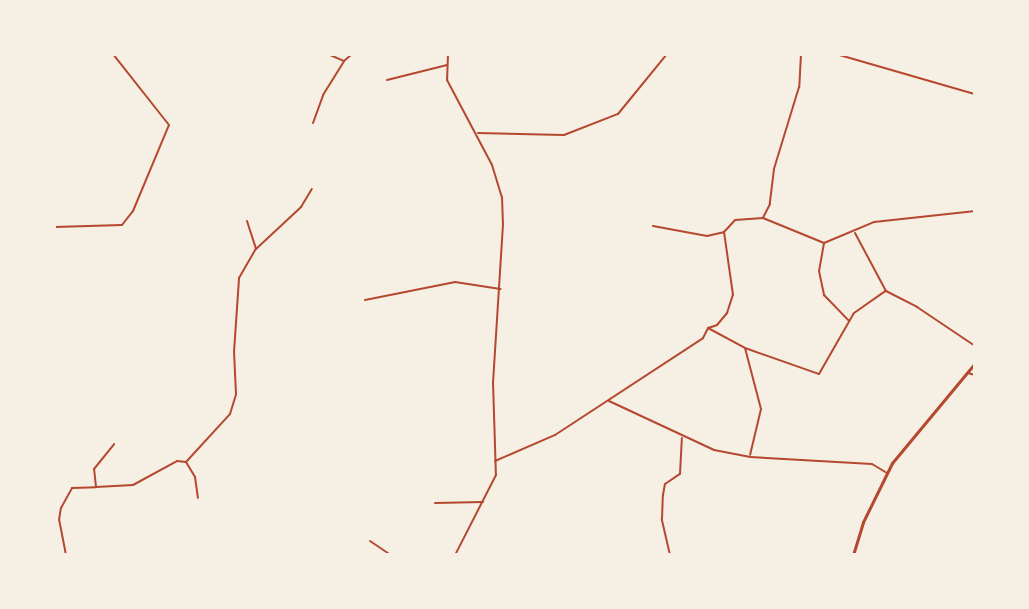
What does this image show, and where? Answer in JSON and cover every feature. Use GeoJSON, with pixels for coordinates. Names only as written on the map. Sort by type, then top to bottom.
{"type":"FeatureCollection","features":[{"type":"Feature","properties":{"kind":"street"},"geometry":{"type":"LineString","coordinates":[[54,227],[122,225],[133,211],[169,125],[113,54]]}},
{"type":"Feature","properties":{"kind":"street"},"geometry":{"type":"LineString","coordinates":[[328,54],[344,61]]}},
{"type":"Feature","properties":{"kind":"street"},"geometry":{"type":"LineString","coordinates":[[313,123],[323,95],[344,61],[352,54]]}},
{"type":"Feature","properties":{"kind":"street"},"geometry":{"type":"LineString","coordinates":[[447,54],[453,96],[478,133],[502,197],[500,288],[493,382],[496,475],[456,555]]}},
{"type":"Feature","properties":{"kind":"street"},"geometry":{"type":"LineString","coordinates":[[478,133],[564,135],[618,114],[667,54]]}},
{"type":"Feature","properties":{"kind":"street"},"geometry":{"type":"LineString","coordinates":[[763,218],[799,87],[801,54]]}},
{"type":"Feature","properties":{"kind":"street"},"geometry":{"type":"LineString","coordinates":[[836,54],[975,94]]}},
{"type":"Feature","properties":{"kind":"street"},"geometry":{"type":"LineString","coordinates":[[387,80],[447,65]]}},
{"type":"Feature","properties":{"kind":"street"},"geometry":{"type":"LineString","coordinates":[[186,462],[216,432],[236,404],[234,352],[239,278],[256,249],[302,207],[312,189]]}},
{"type":"Feature","properties":{"kind":"street"},"geometry":{"type":"LineString","coordinates":[[653,226],[708,236],[724,232],[735,220],[763,218],[824,243],[874,222],[975,211]]}},
{"type":"Feature","properties":{"kind":"street"},"geometry":{"type":"LineString","coordinates":[[247,220],[256,249]]}},
{"type":"Feature","properties":{"kind":"street"},"geometry":{"type":"LineString","coordinates":[[854,231],[886,291],[917,306],[975,346]]}},
{"type":"Feature","properties":{"kind":"street"},"geometry":{"type":"LineString","coordinates":[[495,461],[555,435],[609,401],[650,371],[684,354],[703,338],[708,328],[717,325],[727,313],[732,295],[724,232]]}},
{"type":"Feature","properties":{"kind":"street"},"geometry":{"type":"LineString","coordinates":[[824,243],[819,271],[824,295],[849,321]]}},
{"type":"Feature","properties":{"kind":"street"},"geometry":{"type":"LineString","coordinates":[[365,300],[455,282],[500,288]]}},
{"type":"Feature","properties":{"kind":"street"},"geometry":{"type":"LineString","coordinates":[[708,328],[745,348],[819,374],[858,309],[866,308],[886,291]]}},
{"type":"Feature","properties":{"kind":"street"},"geometry":{"type":"LineString","coordinates":[[745,348],[761,409],[750,457]]}},
{"type":"Feature","properties":{"kind":"street"},"geometry":{"type":"LineString","coordinates":[[853,555],[887,473],[903,445],[975,363]]}},
{"type":"Feature","properties":{"kind":"street"},"geometry":{"type":"LineString","coordinates":[[968,373],[975,375]]}},
{"type":"Feature","properties":{"kind":"street"},"geometry":{"type":"LineString","coordinates":[[609,401],[682,438],[714,450],[750,457],[872,464],[887,473]]}},
{"type":"Feature","properties":{"kind":"street"},"geometry":{"type":"LineString","coordinates":[[669,555],[662,519],[663,495],[665,484],[680,474],[682,438]]}},
{"type":"Feature","properties":{"kind":"street"},"geometry":{"type":"LineString","coordinates":[[96,488],[94,469],[114,444]]}},
{"type":"Feature","properties":{"kind":"street"},"geometry":{"type":"LineString","coordinates":[[66,555],[59,520],[61,508],[72,488],[133,485],[177,461],[186,462]]}},
{"type":"Feature","properties":{"kind":"street"},"geometry":{"type":"LineString","coordinates":[[186,462],[195,477],[198,498]]}},
{"type":"Feature","properties":{"kind":"street"},"geometry":{"type":"LineString","coordinates":[[435,503],[483,502]]}},
{"type":"Feature","properties":{"kind":"street"},"geometry":{"type":"LineString","coordinates":[[370,541],[391,555]]}}]}
